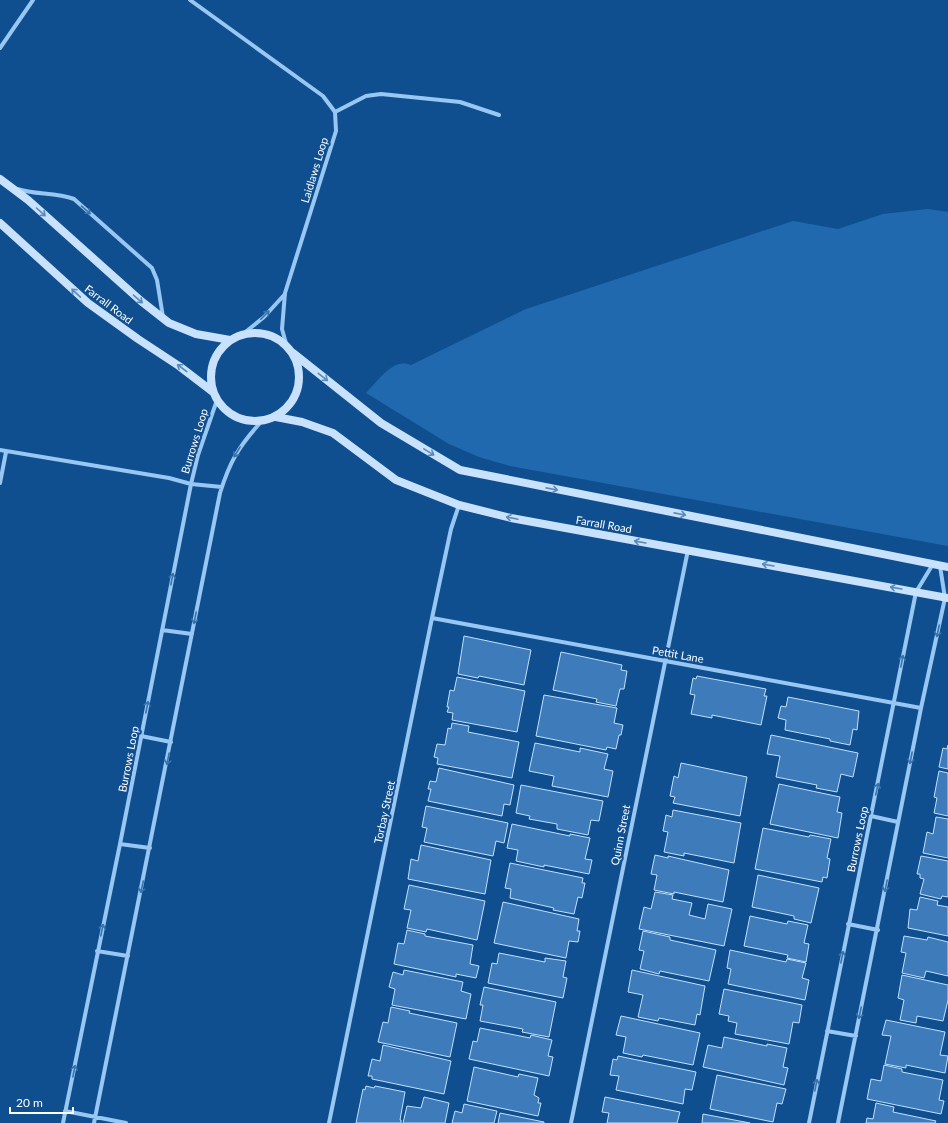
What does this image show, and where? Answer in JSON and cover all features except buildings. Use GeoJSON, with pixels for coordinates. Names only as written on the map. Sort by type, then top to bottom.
{"type":"FeatureCollection","features":[{"type":"Feature","properties":{"kind":"main road","name":"Farrall Road"},"geometry":{"type":"LineString","coordinates":[[0,179],[141,301],[169,323],[196,334],[230,340]]}},
{"type":"Feature","properties":{"kind":"main road","name":"Farrall Road"},"geometry":{"type":"LineString","coordinates":[[0,223],[88,303],[179,366],[215,396]]}},
{"type":"Feature","properties":{"kind":"main road"},"geometry":{"type":"LineString","coordinates":[[290,350],[298,366],[299,381],[296,395],[288,407],[276,417],[261,422],[246,421],[232,416],[220,406],[215,396],[210,378],[212,362],[219,350],[230,340],[243,334],[257,332],[271,335],[283,342],[290,350],[382,423],[460,470],[940,565]]}},
{"type":"Feature","properties":{"kind":"main road","name":"Farrall Road"},"geometry":{"type":"LineString","coordinates":[[276,417],[302,422],[332,433],[396,480],[459,505],[511,518],[947,598]]}},
{"type":"Feature","properties":{"kind":"street"},"geometry":{"type":"LineString","coordinates":[[0,48],[33,0]]}},
{"type":"Feature","properties":{"kind":"street"},"geometry":{"type":"LineString","coordinates":[[190,0],[323,96],[334,112],[366,96],[381,94],[460,102],[499,115]]}},
{"type":"Feature","properties":{"kind":"street","name":"Laidlaws Loop"},"geometry":{"type":"LineString","coordinates":[[290,350],[282,329],[285,294],[336,131],[334,112]]}},
{"type":"Feature","properties":{"kind":"street","name":"Farrall Road"},"geometry":{"type":"LineString","coordinates":[[11,187],[28,192],[54,194],[74,199],[152,268],[157,280],[163,318]]}},
{"type":"Feature","properties":{"kind":"street","name":"Laidlaws Loop"},"geometry":{"type":"LineString","coordinates":[[243,334],[264,317],[285,294]]}},
{"type":"Feature","properties":{"kind":"street","name":"Burrows Loop"},"geometry":{"type":"LineString","coordinates":[[62,1123],[120,844],[191,484],[215,396]]}},
{"type":"Feature","properties":{"kind":"street"},"geometry":{"type":"LineString","coordinates":[[94,1123],[222,487],[230,463],[239,447],[261,422]]}},
{"type":"Feature","properties":{"kind":"street"},"geometry":{"type":"LineString","coordinates":[[0,450],[169,478],[191,484],[222,487]]}},
{"type":"Feature","properties":{"kind":"street"},"geometry":{"type":"LineString","coordinates":[[0,483],[6,452]]}},
{"type":"Feature","properties":{"kind":"street","name":"Torbay Street"},"geometry":{"type":"LineString","coordinates":[[329,1123],[432,618],[452,529],[459,505]]}},
{"type":"Feature","properties":{"kind":"street","name":"Quinn Street"},"geometry":{"type":"LineString","coordinates":[[571,1123],[664,661],[688,550]]}},
{"type":"Feature","properties":{"kind":"street"},"geometry":{"type":"LineString","coordinates":[[838,1123],[878,930],[921,708],[947,598],[940,565]]}},
{"type":"Feature","properties":{"kind":"street","name":"Burrows Loop"},"geometry":{"type":"LineString","coordinates":[[809,1123],[916,592],[940,565]]}},
{"type":"Feature","properties":{"kind":"street","name":"Pettit Lane"},"geometry":{"type":"LineString","coordinates":[[432,618],[921,708]]}},
{"type":"Feature","properties":{"kind":"street"},"geometry":{"type":"LineString","coordinates":[[162,630],[192,634]]}},
{"type":"Feature","properties":{"kind":"street"},"geometry":{"type":"LineString","coordinates":[[141,736],[171,742]]}},
{"type":"Feature","properties":{"kind":"street"},"geometry":{"type":"LineString","coordinates":[[871,816],[898,822]]}},
{"type":"Feature","properties":{"kind":"street"},"geometry":{"type":"LineString","coordinates":[[120,844],[150,848]]}},
{"type":"Feature","properties":{"kind":"street"},"geometry":{"type":"LineString","coordinates":[[848,924],[878,930]]}},
{"type":"Feature","properties":{"kind":"street"},"geometry":{"type":"LineString","coordinates":[[97,951],[128,956]]}},
{"type":"Feature","properties":{"kind":"street"},"geometry":{"type":"LineString","coordinates":[[827,1031],[856,1036]]}},
{"type":"Feature","properties":{"kind":"street"},"geometry":{"type":"LineString","coordinates":[[65,1111],[126,1123]]}},
{"type":"Feature","properties":{"kind":"shaded area"},"geometry":{"type":"Polygon","coordinates":[[[928,209],[948,212],[948,546],[510,466],[479,457],[449,444],[366,393],[392,367],[404,363],[411,365],[526,309],[793,221],[838,229],[883,214],[928,209]]]}}]}
